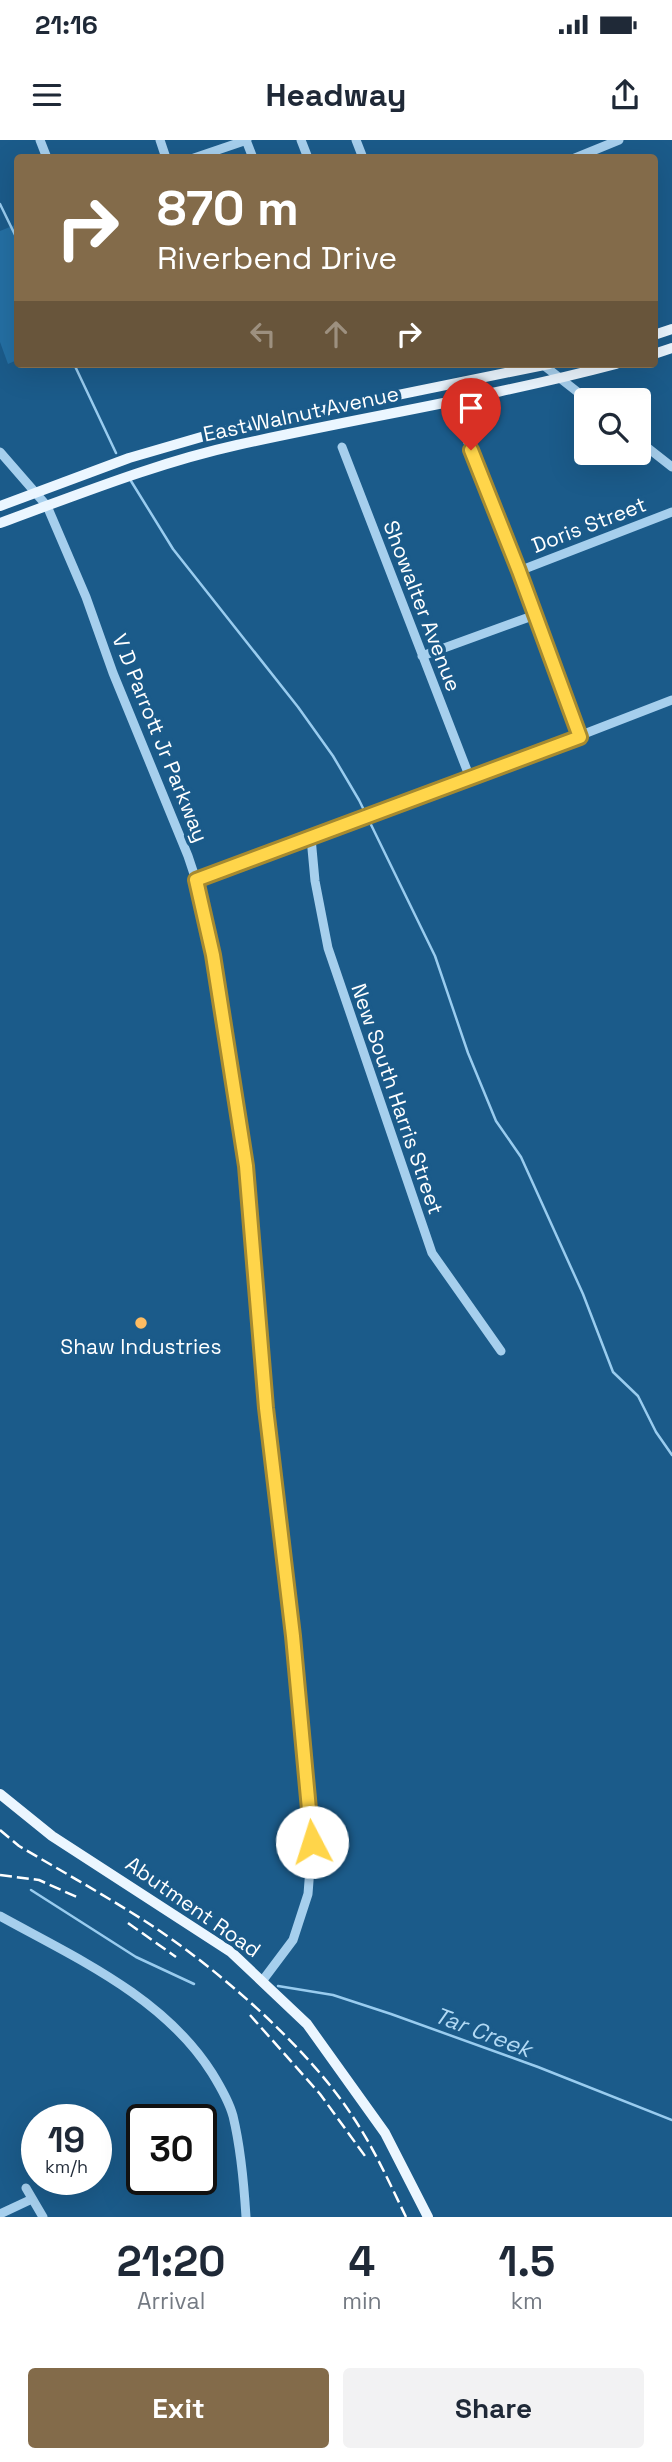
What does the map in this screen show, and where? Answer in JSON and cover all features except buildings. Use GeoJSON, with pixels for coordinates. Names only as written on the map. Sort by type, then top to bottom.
{"type":"FeatureCollection","features":[{"type":"Feature","properties":{"kind":"main road","name":"East Walnut Avenue"},"geometry":{"type":"LineString","coordinates":[[0,506],[129,458],[222,431],[526,368]]}},
{"type":"Feature","properties":{"kind":"main road","name":"East Walnut Avenue"},"geometry":{"type":"LineString","coordinates":[[0,523],[158,467],[235,445],[561,379],[601,368]]}},
{"type":"Feature","properties":{"kind":"main road","name":"Abutment Road"},"geometry":{"type":"LineString","coordinates":[[0,1794],[52,1836],[231,1952],[263,1980],[307,2024],[385,2133],[428,2217]]}},
{"type":"Feature","properties":{"kind":"street"},"geometry":{"type":"LineString","coordinates":[[206,154],[246,140]]}},
{"type":"Feature","properties":{"kind":"street"},"geometry":{"type":"LineString","coordinates":[[601,153],[619,140]]}},
{"type":"Feature","properties":{"kind":"street"},"geometry":{"type":"LineString","coordinates":[[549,368],[574,389]]}},
{"type":"Feature","properties":{"kind":"street"},"geometry":{"type":"LineString","coordinates":[[459,421],[519,571],[580,737]]}},
{"type":"Feature","properties":{"kind":"street","name":"Showalter Avenue"},"geometry":{"type":"LineString","coordinates":[[342,447],[470,778]]}},
{"type":"Feature","properties":{"kind":"street"},"geometry":{"type":"LineString","coordinates":[[651,450],[672,467]]}},
{"type":"Feature","properties":{"kind":"street","name":"V D Parrott Jr Parkway"},"geometry":{"type":"LineString","coordinates":[[0,452],[47,506],[86,597],[113,673],[179,832],[196,880],[213,955],[246,1166],[266,1408],[293,1636],[312,1842],[308,1895],[293,1940],[263,1980]]}},
{"type":"Feature","properties":{"kind":"street","name":"Doris Street"},"geometry":{"type":"LineString","coordinates":[[519,571],[672,512]]}},
{"type":"Feature","properties":{"kind":"street"},"geometry":{"type":"LineString","coordinates":[[422,656],[535,615]]}},
{"type":"Feature","properties":{"kind":"street"},"geometry":{"type":"LineString","coordinates":[[196,880],[672,700]]}},
{"type":"Feature","properties":{"kind":"street","name":"New South Harris Street"},"geometry":{"type":"LineString","coordinates":[[311,838],[315,881],[328,948],[432,1253],[501,1351]]}},
{"type":"Feature","properties":{"kind":"street"},"geometry":{"type":"LineString","coordinates":[[0,1916],[109,1976],[177,2028],[202,2056],[233,2114],[246,2217]]}},
{"type":"Feature","properties":{"kind":"street"},"geometry":{"type":"LineString","coordinates":[[30,2195],[43,2217]]}},
{"type":"Feature","properties":{"kind":"street"},"geometry":{"type":"LineString","coordinates":[[0,2214],[33,2199]]}},
{"type":"Feature","properties":{"kind":"shaded area"},"geometry":{"type":"Polygon","coordinates":[[[14,225],[14,361],[8,364],[0,342],[0,231],[14,225]]]}},
{"type":"Feature","properties":{"kind":"waterway"},"geometry":{"type":"LineString","coordinates":[[0,204],[14,233]]}},
{"type":"Feature","properties":{"kind":"waterway"},"geometry":{"type":"LineString","coordinates":[[76,368],[116,453]]}},
{"type":"Feature","properties":{"kind":"waterway"},"geometry":{"type":"LineString","coordinates":[[131,481],[173,549],[298,707],[333,756],[359,800],[435,956],[468,1053],[496,1121],[521,1157],[583,1294],[613,1372],[638,1396],[656,1432],[672,1455]]}},
{"type":"Feature","properties":{"kind":"waterway","name":"Tar Creek"},"geometry":{"type":"LineString","coordinates":[[31,1890],[136,1957],[194,1984]]}},
{"type":"Feature","properties":{"kind":"waterway","name":"Tar Creek"},"geometry":{"type":"LineString","coordinates":[[278,1986],[333,1995],[391,2014],[538,2067],[672,2120]]}},
{"type":"Feature","properties":{"kind":"railway"},"geometry":{"type":"LineString","coordinates":[[0,1830],[19,1846],[118,1904],[177,1943],[260,2011],[310,2062],[351,2114],[374,2151],[406,2217]]}},
{"type":"Feature","properties":{"kind":"railway"},"geometry":{"type":"LineString","coordinates":[[0,1875],[39,1880],[79,1898]]}},
{"type":"Feature","properties":{"kind":"railway"},"geometry":{"type":"LineString","coordinates":[[128,1923],[176,1957]]}},
{"type":"Feature","properties":{"kind":"railway"},"geometry":{"type":"LineString","coordinates":[[250,2015],[320,2094],[365,2156]]}},
{"type":"Feature","properties":{"kind":"place","name":"Shaw Industries"},"geometry":{"type":"Point","coordinates":[141,1323]}},
{"type":"Feature","properties":{"kind":"route"},"geometry":{"type":"LineString","coordinates":[[312,1842],[293,1636],[266,1408],[246,1166],[213,955],[196,880],[580,737],[471,450]]}}]}
